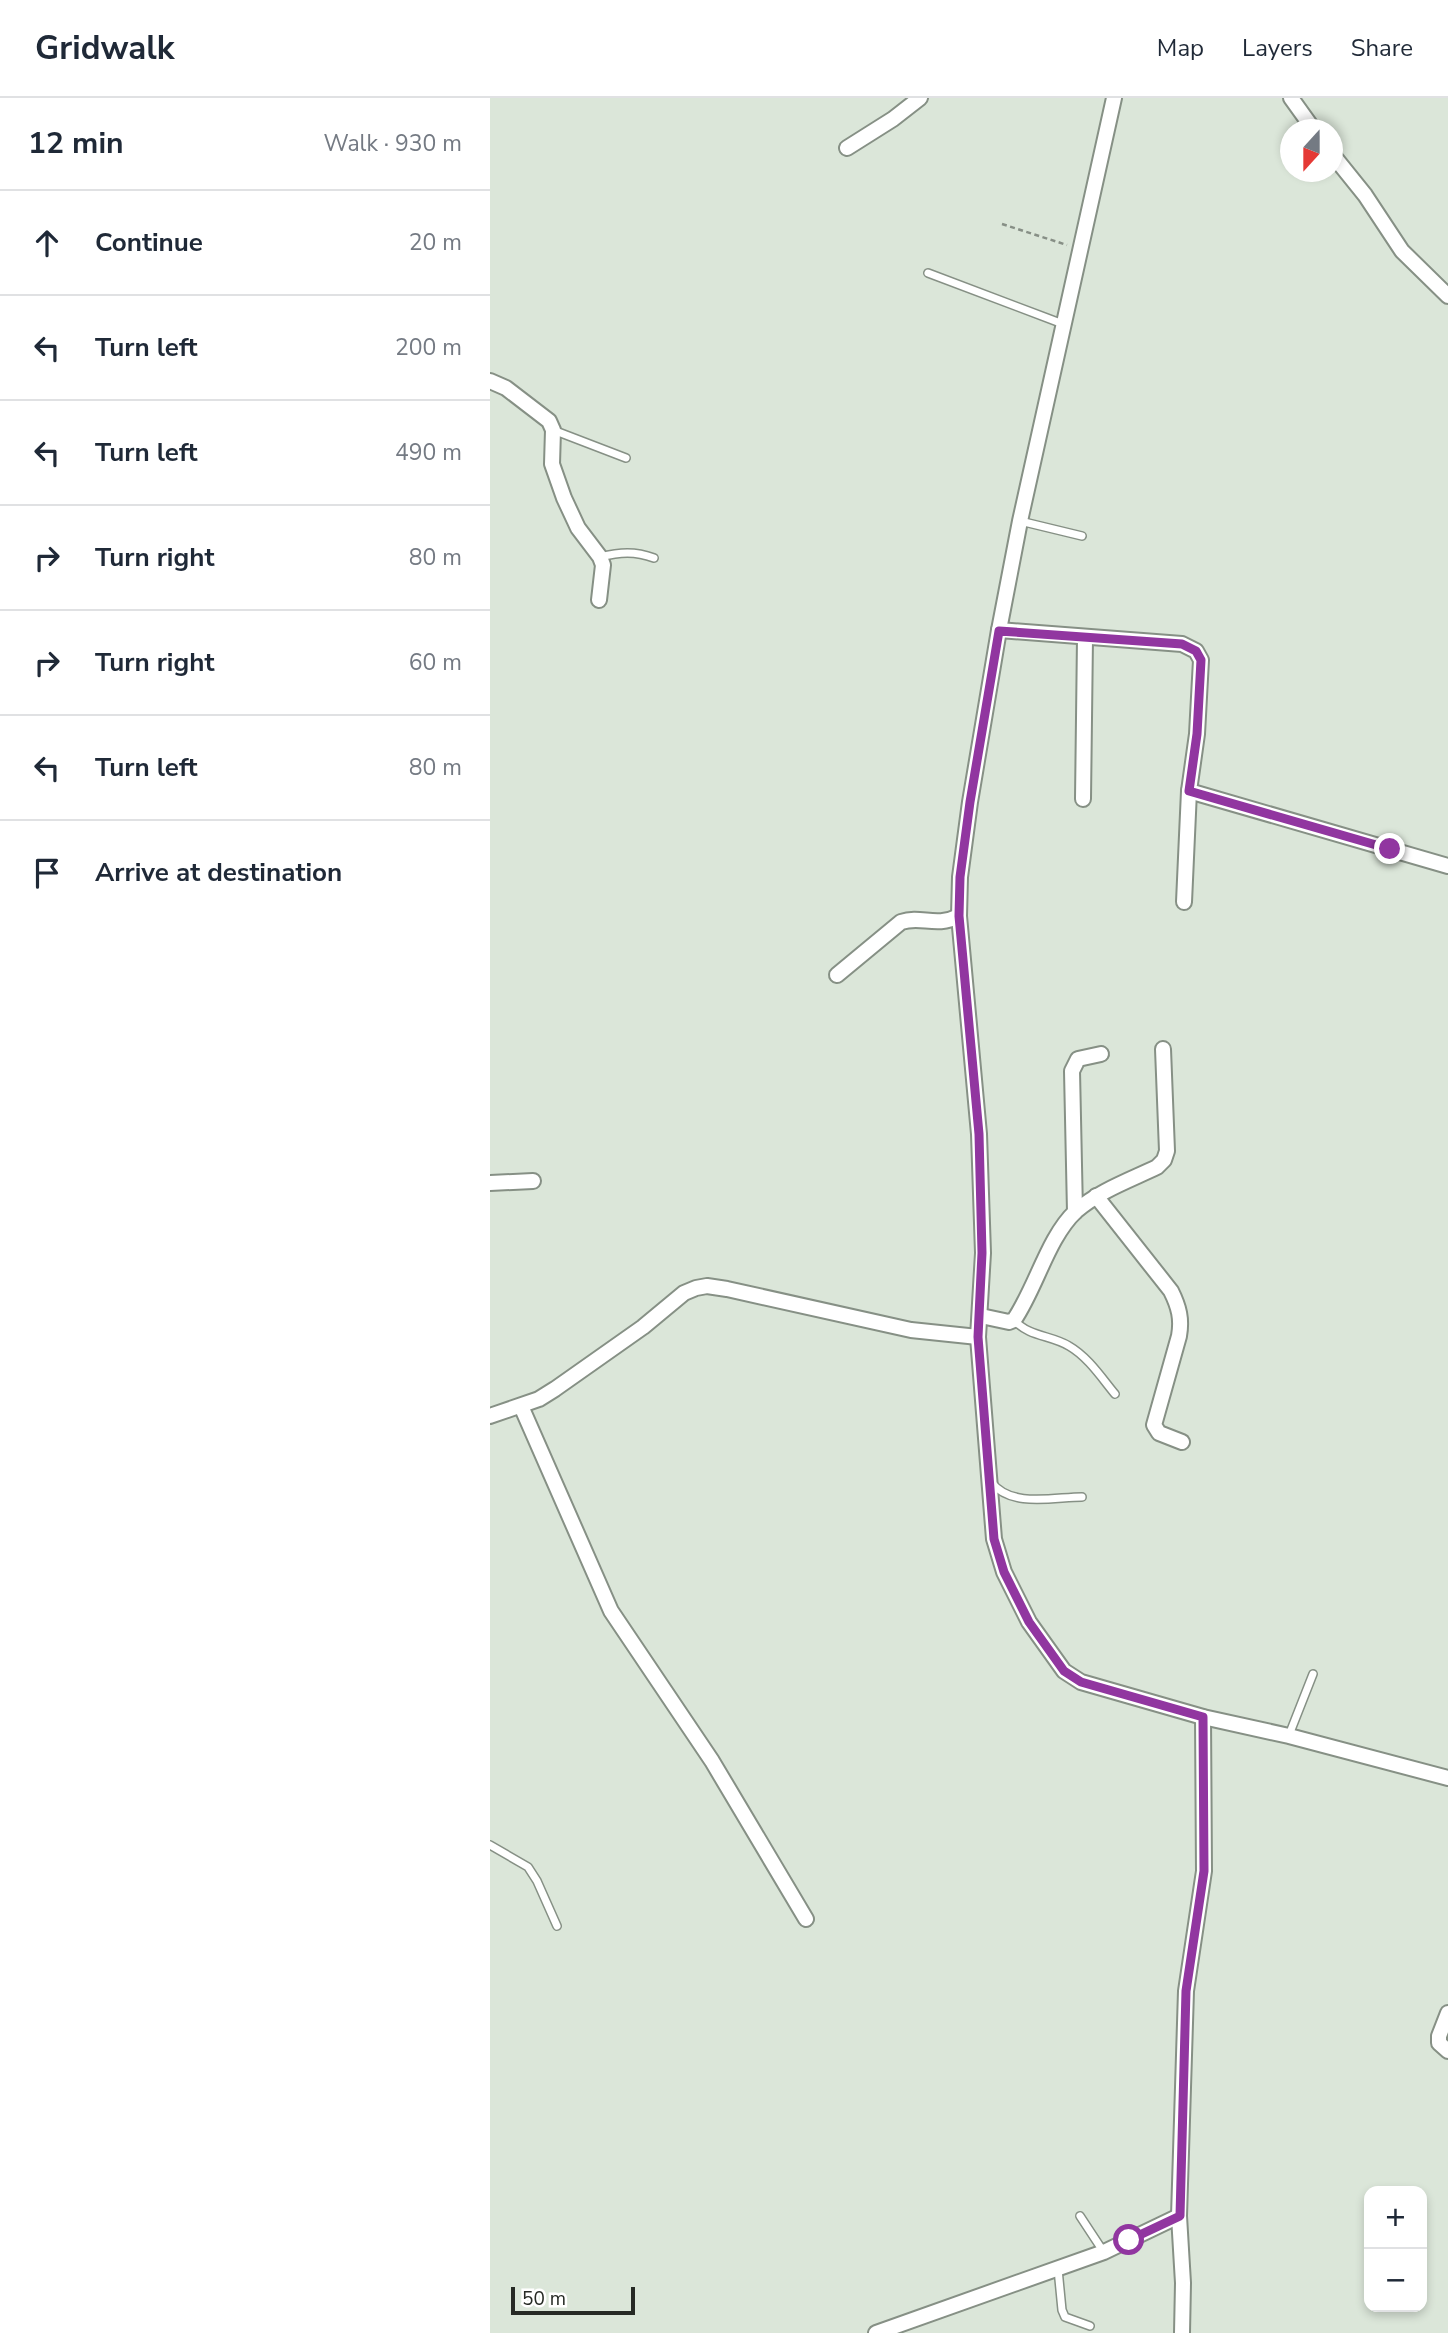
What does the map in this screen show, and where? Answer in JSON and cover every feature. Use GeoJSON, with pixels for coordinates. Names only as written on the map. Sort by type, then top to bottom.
{"type":"FeatureCollection","features":[{"type":"Feature","properties":{"kind":"street"},"geometry":{"type":"LineString","coordinates":[[847,148],[920,98]]}},
{"type":"Feature","properties":{"kind":"street"},"geometry":{"type":"LineString","coordinates":[[1114,98],[1020,521],[970,802],[960,877],[959,916],[979,1134],[982,1253],[978,1337],[994,1539],[1004,1572],[1029,1622],[1064,1671],[1081,1682],[1203,1717],[1289,1736],[1448,1778]]}},
{"type":"Feature","properties":{"kind":"street"},"geometry":{"type":"LineString","coordinates":[[1291,98],[1306,119]]}},
{"type":"Feature","properties":{"kind":"street"},"geometry":{"type":"LineString","coordinates":[[1343,168],[1365,195],[1402,251],[1448,296]]}},
{"type":"Feature","properties":{"kind":"street"},"geometry":{"type":"LineString","coordinates":[[490,381],[506,388],[549,421],[553,430],[552,464],[578,528],[603,565],[599,600]]}},
{"type":"Feature","properties":{"kind":"street"},"geometry":{"type":"LineString","coordinates":[[999,631],[1182,644],[1196,651],[1201,660],[1197,734],[1189,791],[1184,902]]}},
{"type":"Feature","properties":{"kind":"street"},"geometry":{"type":"LineString","coordinates":[[1083,799],[1085,638]]}},
{"type":"Feature","properties":{"kind":"street"},"geometry":{"type":"LineString","coordinates":[[1189,791],[1448,866]]}},
{"type":"Feature","properties":{"kind":"street"},"geometry":{"type":"LineString","coordinates":[[836,975],[901,922],[942,922],[959,916]]}},
{"type":"Feature","properties":{"kind":"street"},"geometry":{"type":"LineString","coordinates":[[981,1316],[1009,1322],[1014,1320],[1049,1251],[1075,1212],[1096,1196],[1157,1167],[1164,1160],[1167,1151],[1163,1049]]}},
{"type":"Feature","properties":{"kind":"street"},"geometry":{"type":"LineString","coordinates":[[1075,1212],[1072,1070],[1078,1059],[1101,1054]]}},
{"type":"Feature","properties":{"kind":"street"},"geometry":{"type":"LineString","coordinates":[[490,1183],[533,1181]]}},
{"type":"Feature","properties":{"kind":"street"},"geometry":{"type":"LineString","coordinates":[[1096,1196],[1171,1291],[1178,1304],[1181,1324],[1179,1336],[1154,1425],[1159,1433],[1182,1442]]}},
{"type":"Feature","properties":{"kind":"street"},"geometry":{"type":"LineString","coordinates":[[490,1416],[521,1406],[555,1389],[643,1327],[684,1293],[707,1286],[911,1331],[978,1337]]}},
{"type":"Feature","properties":{"kind":"street"},"geometry":{"type":"LineString","coordinates":[[521,1406],[611,1611],[684,1717],[806,1919]]}},
{"type":"Feature","properties":{"kind":"street"},"geometry":{"type":"LineString","coordinates":[[1182,2333],[1180,2216],[1186,1991],[1204,1871],[1203,1717]]}},
{"type":"Feature","properties":{"kind":"street"},"geometry":{"type":"LineString","coordinates":[[1448,2013],[1439,2043],[1448,2051]]}},
{"type":"Feature","properties":{"kind":"street"},"geometry":{"type":"LineString","coordinates":[[876,2333],[1104,2252],[1180,2216]]}},
{"type":"Feature","properties":{"kind":"lane"},"geometry":{"type":"LineString","coordinates":[[928,273],[1063,324]]}},
{"type":"Feature","properties":{"kind":"lane"},"geometry":{"type":"LineString","coordinates":[[553,430],[626,457]]}},
{"type":"Feature","properties":{"kind":"lane"},"geometry":{"type":"LineString","coordinates":[[1020,521],[1082,536]]}},
{"type":"Feature","properties":{"kind":"lane"},"geometry":{"type":"LineString","coordinates":[[600,557],[636,552],[654,558]]}},
{"type":"Feature","properties":{"kind":"lane"},"geometry":{"type":"LineString","coordinates":[[1014,1320],[1028,1332],[1056,1339],[1079,1352],[1115,1394]]}},
{"type":"Feature","properties":{"kind":"lane"},"geometry":{"type":"LineString","coordinates":[[989,1480],[1005,1494],[1023,1499],[1082,1497]]}},
{"type":"Feature","properties":{"kind":"lane"},"geometry":{"type":"LineString","coordinates":[[1289,1736],[1313,1674]]}},
{"type":"Feature","properties":{"kind":"lane"},"geometry":{"type":"LineString","coordinates":[[490,1845],[528,1867],[557,1926]]}},
{"type":"Feature","properties":{"kind":"lane"},"geometry":{"type":"LineString","coordinates":[[1080,2216],[1104,2252]]}},
{"type":"Feature","properties":{"kind":"lane"},"geometry":{"type":"LineString","coordinates":[[1058,2268],[1065,2317],[1090,2326]]}},
{"type":"Feature","properties":{"kind":"path"},"geometry":{"type":"LineString","coordinates":[[1002,224],[1080,249]]}},
{"type":"Feature","properties":{"kind":"route"},"geometry":{"type":"LineString","coordinates":[[1129,2240],[1180,2216],[1186,1991],[1204,1871],[1203,1717],[1081,1682],[1064,1671],[1029,1622],[1004,1572],[994,1539],[978,1337],[982,1253],[979,1134],[959,916],[960,877],[970,802],[999,631],[1182,644],[1196,651],[1201,660],[1197,734],[1189,791],[1390,849]]}}]}
